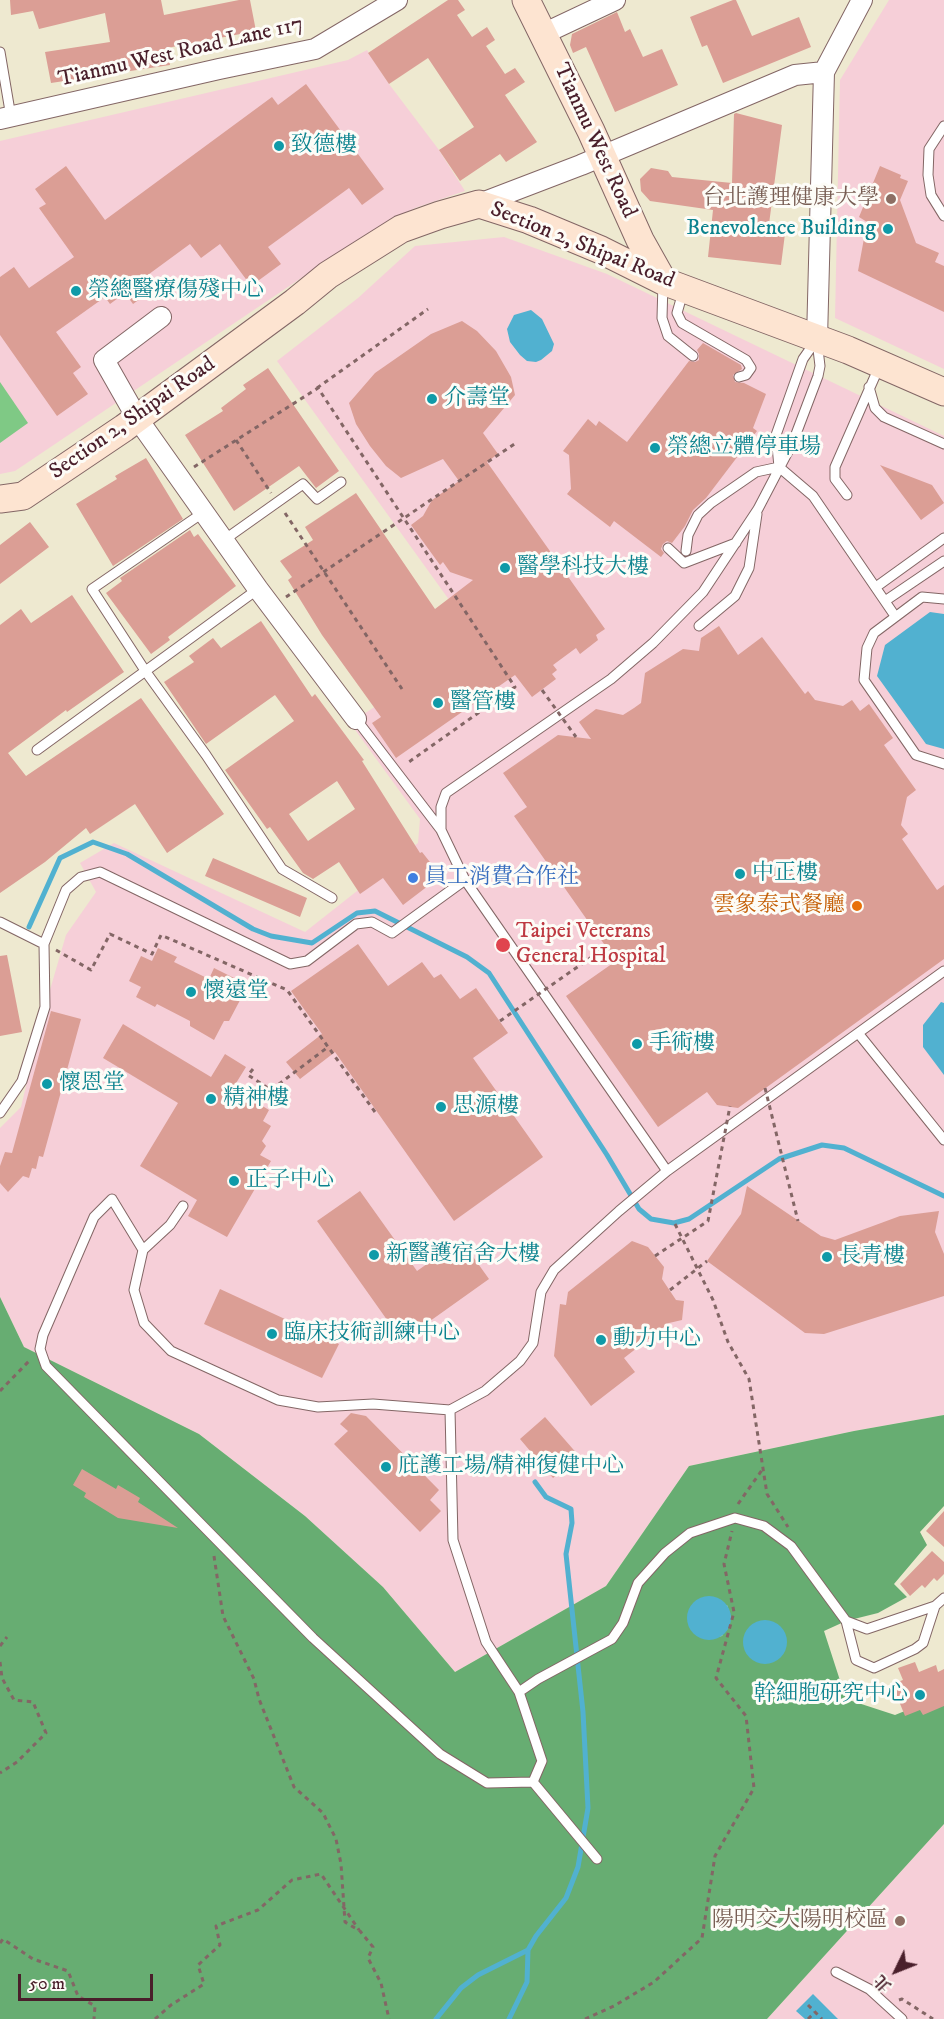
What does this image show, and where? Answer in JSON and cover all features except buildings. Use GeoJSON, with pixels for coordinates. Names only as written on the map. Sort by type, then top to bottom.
{"type":"FeatureCollection","features":[{"type":"Feature","properties":{"kind":"street","name":"Tianmu West Road Lane 117"},"geometry":{"type":"LineString","coordinates":[[6,118],[315,49],[397,0]]}},
{"type":"Feature","properties":{"kind":"street","name":"Tianmu West Road"},"geometry":{"type":"LineString","coordinates":[[526,0],[640,240],[674,285]]}},
{"type":"Feature","properties":{"kind":"street"},"geometry":{"type":"LineString","coordinates":[[543,34],[615,0]]}},
{"type":"Feature","properties":{"kind":"street"},"geometry":{"type":"LineString","coordinates":[[817,339],[824,72],[862,0]]}},
{"type":"Feature","properties":{"kind":"street"},"geometry":{"type":"LineString","coordinates":[[479,204],[602,156],[795,75],[824,72]]}},
{"type":"Feature","properties":{"kind":"street","name":"Section 2, Shipai Road"},"geometry":{"type":"LineString","coordinates":[[0,499],[23,495],[138,418],[296,302],[328,275],[401,229],[440,214],[479,204],[529,220],[601,250],[674,285],[817,339],[875,376],[944,392]]}},
{"type":"Feature","properties":{"kind":"street"},"geometry":{"type":"LineString","coordinates":[[161,318],[104,360],[138,418],[179,477],[258,589],[356,719]]}},
{"type":"Feature","properties":{"kind":"lane"},"geometry":{"type":"LineString","coordinates":[[0,52],[6,118]]}},
{"type":"Feature","properties":{"kind":"lane"},"geometry":{"type":"LineString","coordinates":[[944,126],[929,149],[928,175],[931,195],[944,216]]}},
{"type":"Feature","properties":{"kind":"lane"},"geometry":{"type":"LineString","coordinates":[[674,285],[662,318],[668,336],[693,356]]}},
{"type":"Feature","properties":{"kind":"lane"},"geometry":{"type":"LineString","coordinates":[[674,285],[677,312],[682,323],[746,360],[752,368],[746,375],[738,377]]}},
{"type":"Feature","properties":{"kind":"lane"},"geometry":{"type":"LineString","coordinates":[[817,339],[803,359],[776,435],[779,467],[813,496],[896,616]]}},
{"type":"Feature","properties":{"kind":"lane"},"geometry":{"type":"LineString","coordinates":[[441,830],[441,807],[446,793],[611,679],[653,643],[703,592],[758,509],[793,442],[818,376],[820,366],[817,339]]}},
{"type":"Feature","properties":{"kind":"lane"},"geometry":{"type":"LineString","coordinates":[[875,376],[875,408],[884,417],[944,444]]}},
{"type":"Feature","properties":{"kind":"lane"},"geometry":{"type":"LineString","coordinates":[[848,495],[835,479],[835,467],[875,376]]}},
{"type":"Feature","properties":{"kind":"lane"},"geometry":{"type":"LineString","coordinates":[[686,551],[688,535],[698,515],[711,503],[756,472],[779,467]]}},
{"type":"Feature","properties":{"kind":"lane"},"geometry":{"type":"LineString","coordinates":[[224,540],[303,484],[317,499],[341,482]]}},
{"type":"Feature","properties":{"kind":"lane"},"geometry":{"type":"LineString","coordinates":[[699,626],[735,596],[749,568],[758,509]]}},
{"type":"Feature","properties":{"kind":"lane"},"geometry":{"type":"LineString","coordinates":[[204,512],[92,589],[146,672],[282,869],[332,898]]}},
{"type":"Feature","properties":{"kind":"lane"},"geometry":{"type":"LineString","coordinates":[[876,586],[944,538]]}},
{"type":"Feature","properties":{"kind":"lane"},"geometry":{"type":"LineString","coordinates":[[668,548],[684,563],[736,543]]}},
{"type":"Feature","properties":{"kind":"lane"},"geometry":{"type":"LineString","coordinates":[[885,601],[944,561]]}},
{"type":"Feature","properties":{"kind":"lane"},"geometry":{"type":"LineString","coordinates":[[37,750],[258,589]]}},
{"type":"Feature","properties":{"kind":"lane"},"geometry":{"type":"LineString","coordinates":[[944,599],[922,597],[874,633],[867,648],[864,680],[916,755],[944,764]]}},
{"type":"Feature","properties":{"kind":"lane"},"geometry":{"type":"LineString","coordinates":[[356,719],[441,830],[465,880],[667,1171]]}},
{"type":"Feature","properties":{"kind":"lane"},"geometry":{"type":"LineString","coordinates":[[0,1113],[22,1081],[45,1006],[44,944],[66,890],[81,877],[100,872],[290,964],[307,961],[356,924],[372,922],[392,933],[465,880]]}},
{"type":"Feature","properties":{"kind":"lane"},"geometry":{"type":"LineString","coordinates":[[0,922],[44,944]]}},
{"type":"Feature","properties":{"kind":"lane"},"geometry":{"type":"LineString","coordinates":[[183,1206],[170,1225],[143,1250],[134,1290],[144,1323],[171,1351],[278,1400],[318,1407],[373,1404],[450,1410],[486,1391],[520,1361],[533,1343],[541,1292],[554,1270],[619,1211],[667,1171],[944,971]]}},
{"type":"Feature","properties":{"kind":"lane"},"geometry":{"type":"LineString","coordinates":[[858,1033],[944,1140]]}},
{"type":"Feature","properties":{"kind":"lane"},"geometry":{"type":"LineString","coordinates":[[143,1250],[112,1199],[94,1217],[44,1335],[40,1349],[46,1366],[314,1638],[440,1754],[487,1783],[533,1782]]}},
{"type":"Feature","properties":{"kind":"lane"},"geometry":{"type":"LineString","coordinates":[[450,1410],[453,1540],[486,1642],[519,1692],[542,1761],[533,1782]]}},
{"type":"Feature","properties":{"kind":"lane"},"geometry":{"type":"LineString","coordinates":[[519,1692],[537,1679],[612,1639],[623,1623],[639,1583],[665,1553],[690,1533],[735,1518],[764,1526],[791,1546],[846,1621],[856,1660],[874,1668],[915,1649],[922,1643],[935,1606]]}},
{"type":"Feature","properties":{"kind":"lane"},"geometry":{"type":"LineString","coordinates":[[846,1621],[867,1629],[935,1606],[944,1598]]}},
{"type":"Feature","properties":{"kind":"lane"},"geometry":{"type":"LineString","coordinates":[[533,1782],[597,1859]]}},
{"type":"Feature","properties":{"kind":"lane"},"geometry":{"type":"LineString","coordinates":[[836,1972],[869,1989],[902,2019]]}},
{"type":"Feature","properties":{"kind":"path"},"geometry":{"type":"LineString","coordinates":[[179,477],[317,388],[428,309]]}},
{"type":"Feature","properties":{"kind":"path"},"geometry":{"type":"LineString","coordinates":[[317,388],[515,687],[394,771]]}},
{"type":"Feature","properties":{"kind":"path"},"geometry":{"type":"LineString","coordinates":[[236,440],[402,689]]}},
{"type":"Feature","properties":{"kind":"path"},"geometry":{"type":"LineString","coordinates":[[272,607],[516,443]]}},
{"type":"Feature","properties":{"kind":"path"},"geometry":{"type":"LineString","coordinates":[[542,690],[576,737]]}},
{"type":"Feature","properties":{"kind":"path"},"geometry":{"type":"LineString","coordinates":[[44,944],[91,970],[110,934],[152,954],[161,935],[287,990],[375,1112]]}},
{"type":"Feature","properties":{"kind":"path"},"geometry":{"type":"LineString","coordinates":[[500,1021],[606,947]]}},
{"type":"Feature","properties":{"kind":"path"},"geometry":{"type":"LineString","coordinates":[[253,1069],[248,1076],[272,1090],[328,1047]]}},
{"type":"Feature","properties":{"kind":"path"},"geometry":{"type":"LineString","coordinates":[[765,1088],[798,1221]]}},
{"type":"Feature","properties":{"kind":"path"},"geometry":{"type":"LineString","coordinates":[[655,1256],[708,1221],[730,1106]]}},
{"type":"Feature","properties":{"kind":"path"},"geometry":{"type":"LineString","coordinates":[[675,1224],[713,1300],[728,1342],[749,1379],[767,1494],[792,1532]]}},
{"type":"Feature","properties":{"kind":"path"},"geometry":{"type":"LineString","coordinates":[[669,1290],[707,1261]]}},
{"type":"Feature","properties":{"kind":"path"},"geometry":{"type":"LineString","coordinates":[[0,1391],[40,1349]]}},
{"type":"Feature","properties":{"kind":"path"},"geometry":{"type":"LineString","coordinates":[[718,1522],[741,1502],[763,1469]]}},
{"type":"Feature","properties":{"kind":"path"},"geometry":{"type":"LineString","coordinates":[[585,2019],[614,2006],[654,1982],[702,1938],[715,1856],[754,1788],[746,1716],[716,1678],[734,1612],[724,1564],[735,1518]]}},
{"type":"Feature","properties":{"kind":"path"},"geometry":{"type":"LineString","coordinates":[[210,1531],[223,1616],[254,1679],[259,1699],[294,1787],[323,1813],[336,1839],[341,1864],[345,1922],[360,1931],[373,1947],[368,1958],[381,1983],[389,2019]]}},
{"type":"Feature","properties":{"kind":"path"},"geometry":{"type":"LineString","coordinates":[[0,1646],[7,1637]]}},
{"type":"Feature","properties":{"kind":"path"},"geometry":{"type":"LineString","coordinates":[[0,1662],[2,1677],[14,1700],[33,1702],[46,1733],[17,1762],[0,1773]]}},
{"type":"Feature","properties":{"kind":"path"},"geometry":{"type":"LineString","coordinates":[[155,2019],[171,2005],[204,1984],[198,1965],[220,1945],[216,1926],[258,1910],[292,1880],[321,1874],[344,1909]]}},
{"type":"Feature","properties":{"kind":"path"},"geometry":{"type":"LineString","coordinates":[[0,1943],[3,1939],[33,1959],[68,1971],[78,1996],[95,2006],[94,2019]]}},
{"type":"Feature","properties":{"kind":"path"},"geometry":{"type":"LineString","coordinates":[[808,2005],[822,2019]]}},
{"type":"Feature","properties":{"kind":"path"},"geometry":{"type":"LineString","coordinates":[[808,2019],[815,2012]]}},
{"type":"Feature","properties":{"kind":"shaded area","name":"台北護理健康大學"},"geometry":{"type":"Polygon","coordinates":[[[889,0],[944,0],[944,369],[835,318],[840,80],[889,0]]]}},
{"type":"Feature","properties":{"kind":"shaded area"},"geometry":{"type":"Polygon","coordinates":[[[367,50],[389,84],[439,150],[465,191],[415,208],[368,233],[15,471],[0,474],[0,141],[348,60],[367,50]]]}},
{"type":"Feature","properties":{"kind":"shaded area","name":"Taipei Veterans General Hospital"},"geometry":{"type":"Polygon","coordinates":[[[504,237],[607,274],[944,436],[944,1415],[854,1431],[689,1466],[606,1586],[455,1672],[383,1587],[305,1516],[199,1434],[24,1347],[0,1297],[0,1128],[21,1107],[45,1007],[66,935],[96,892],[80,863],[114,843],[305,932],[418,843],[420,819],[353,727],[356,719],[478,640],[277,361],[358,298],[415,246],[504,237]]]}},
{"type":"Feature","properties":{"kind":"shaded area","name":"陽明交大陽明校區"},"geometry":{"type":"Polygon","coordinates":[[[944,1824],[944,2019],[767,2019],[944,1824]]]}},
{"type":"Feature","properties":{"kind":"green space"},"geometry":{"type":"Polygon","coordinates":[[[0,382],[28,423],[0,443],[0,382]]]}},
{"type":"Feature","properties":{"kind":"green space"},"geometry":{"type":"Polygon","coordinates":[[[0,1297],[24,1347],[199,1434],[305,1516],[383,1587],[455,1672],[606,1586],[689,1466],[854,1431],[944,1415],[944,1506],[920,1532],[927,1545],[894,1584],[907,1597],[878,1613],[846,1621],[824,1631],[846,1699],[895,1715],[944,1695],[944,1824],[767,2019],[0,2019],[0,1297]],[[727,1605],[694,1633],[707,1639],[722,1636],[731,1618],[727,1605]]]}},
{"type":"Feature","properties":{"kind":"water"},"geometry":{"type":"Polygon","coordinates":[[[531,310],[542,319],[554,344],[552,351],[536,362],[527,361],[520,355],[510,342],[507,329],[514,315],[531,310]]]}},
{"type":"Feature","properties":{"kind":"water"},"geometry":{"type":"Polygon","coordinates":[[[930,612],[944,614],[944,749],[926,744],[877,676],[885,645],[930,612]]]}},
{"type":"Feature","properties":{"kind":"water"},"geometry":{"type":"Polygon","coordinates":[[[941,1002],[944,1003],[944,1075],[923,1047],[923,1025],[941,1002]]]}},
{"type":"Feature","properties":{"kind":"water"},"geometry":{"type":"Polygon","coordinates":[[[709,1596],[724,1603],[731,1618],[724,1633],[709,1640],[694,1633],[687,1618],[694,1603],[709,1596]]]}},
{"type":"Feature","properties":{"kind":"water"},"geometry":{"type":"Polygon","coordinates":[[[765,1620],[780,1627],[787,1642],[780,1657],[765,1664],[750,1657],[743,1642],[750,1627],[765,1620]]]}},
{"type":"Feature","properties":{"kind":"water"},"geometry":{"type":"Polygon","coordinates":[[[813,1994],[838,2019],[805,2019],[796,2011],[813,1994]]]}},
{"type":"Feature","properties":{"kind":"waterway"},"geometry":{"type":"LineString","coordinates":[[29,927],[60,858],[93,842],[127,854],[253,929],[271,936],[312,943],[357,913],[375,911],[467,957],[489,973],[607,1155],[639,1209],[651,1219],[674,1223],[689,1219],[779,1159],[822,1145],[844,1148],[944,1196]]}},
{"type":"Feature","properties":{"kind":"waterway"},"geometry":{"type":"LineString","coordinates":[[509,2019],[527,1982],[528,1950],[536,1936],[566,1898],[578,1867],[588,1808],[583,1712],[566,1554],[572,1523],[571,1509],[546,1497],[535,1482]]}},
{"type":"Feature","properties":{"kind":"waterway"},"geometry":{"type":"LineString","coordinates":[[436,2019],[461,1988],[478,1975],[528,1950]]}},
{"type":"Feature","properties":{"kind":"place","name":"致德樓"},"geometry":{"type":"Point","coordinates":[279,146]}},
{"type":"Feature","properties":{"kind":"place","name":"台北護理健康大學"},"geometry":{"type":"Point","coordinates":[891,199]}},
{"type":"Feature","properties":{"kind":"place","name":"Benevolence Building"},"geometry":{"type":"Point","coordinates":[888,229]}},
{"type":"Feature","properties":{"kind":"place","name":"榮總醫療傷殘中心"},"geometry":{"type":"Point","coordinates":[76,291]}},
{"type":"Feature","properties":{"kind":"place","name":"介壽堂"},"geometry":{"type":"Point","coordinates":[432,399]}},
{"type":"Feature","properties":{"kind":"place","name":"榮總立體停車場"},"geometry":{"type":"Point","coordinates":[655,448]}},
{"type":"Feature","properties":{"kind":"place","name":"醫學科技大樓"},"geometry":{"type":"Point","coordinates":[505,568]}},
{"type":"Feature","properties":{"kind":"place","name":"醫管樓"},"geometry":{"type":"Point","coordinates":[438,703]}},
{"type":"Feature","properties":{"kind":"place","name":"中正樓"},"geometry":{"type":"Point","coordinates":[740,874]}},
{"type":"Feature","properties":{"kind":"place","name":"員工消費合作社"},"geometry":{"type":"Point","coordinates":[413,878]}},
{"type":"Feature","properties":{"kind":"place","name":"雲象泰式餐廳"},"geometry":{"type":"Point","coordinates":[857,906]}},
{"type":"Feature","properties":{"kind":"place","name":"Taipei Veterans General Hospital"},"geometry":{"type":"Point","coordinates":[503,945]}},
{"type":"Feature","properties":{"kind":"place","name":"懷遠堂"},"geometry":{"type":"Point","coordinates":[191,992]}},
{"type":"Feature","properties":{"kind":"place","name":"手術樓"},"geometry":{"type":"Point","coordinates":[637,1044]}},
{"type":"Feature","properties":{"kind":"place","name":"懷恩堂"},"geometry":{"type":"Point","coordinates":[47,1084]}},
{"type":"Feature","properties":{"kind":"place","name":"精神樓"},"geometry":{"type":"Point","coordinates":[211,1099]}},
{"type":"Feature","properties":{"kind":"place","name":"思源樓"},"geometry":{"type":"Point","coordinates":[441,1107]}},
{"type":"Feature","properties":{"kind":"place","name":"正子中心"},"geometry":{"type":"Point","coordinates":[234,1181]}},
{"type":"Feature","properties":{"kind":"place","name":"新醫護宿舍大樓"},"geometry":{"type":"Point","coordinates":[374,1255]}},
{"type":"Feature","properties":{"kind":"place","name":"長青樓"},"geometry":{"type":"Point","coordinates":[827,1257]}},
{"type":"Feature","properties":{"kind":"place","name":"臨床技術訓練中心"},"geometry":{"type":"Point","coordinates":[272,1334]}},
{"type":"Feature","properties":{"kind":"place","name":"動力中心"},"geometry":{"type":"Point","coordinates":[601,1340]}},
{"type":"Feature","properties":{"kind":"place","name":"庇護工場/精神復健中心"},"geometry":{"type":"Point","coordinates":[386,1467]}},
{"type":"Feature","properties":{"kind":"place","name":"幹細胞研究中心"},"geometry":{"type":"Point","coordinates":[920,1695]}},
{"type":"Feature","properties":{"kind":"place","name":"陽明交大陽明校區"},"geometry":{"type":"Point","coordinates":[900,1921]}}]}
